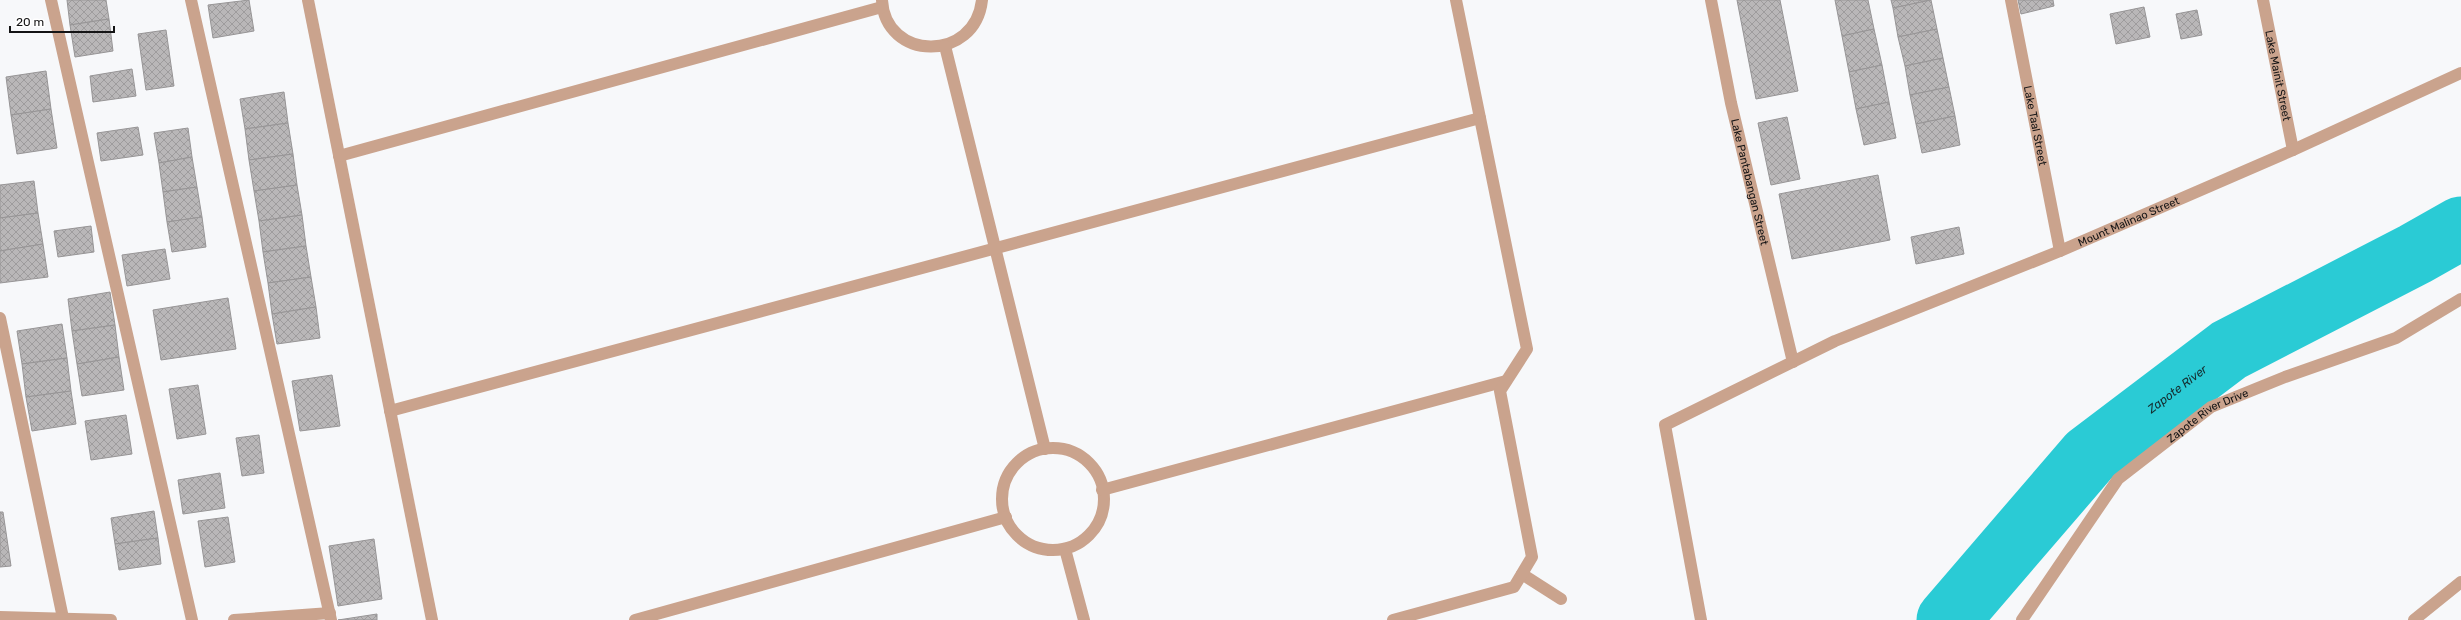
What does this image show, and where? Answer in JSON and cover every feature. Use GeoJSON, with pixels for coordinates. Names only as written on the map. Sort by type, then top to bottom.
{"type":"FeatureCollection","features":[{"type":"Feature","properties":{"kind":"street"},"geometry":{"type":"LineString","coordinates":[[51,0],[192,620]]}},
{"type":"Feature","properties":{"kind":"street"},"geometry":{"type":"LineString","coordinates":[[191,0],[330,617],[234,620]]}},
{"type":"Feature","properties":{"kind":"street"},"geometry":{"type":"LineString","coordinates":[[308,0],[432,620]]}},
{"type":"Feature","properties":{"kind":"street"},"geometry":{"type":"LineString","coordinates":[[339,156],[882,3],[888,22],[898,35],[912,43],[928,48],[945,46],[960,39],[973,27],[981,12],[982,0]]}},
{"type":"Feature","properties":{"kind":"street"},"geometry":{"type":"LineString","coordinates":[[1393,620],[1514,587],[1532,557],[1500,391],[1528,349],[1456,0]]}},
{"type":"Feature","properties":{"kind":"street","name":"Lake Pantabangan Street"},"geometry":{"type":"LineString","coordinates":[[1711,0],[1731,102],[1793,362]]}},
{"type":"Feature","properties":{"kind":"street","name":"Lake Taal Street"},"geometry":{"type":"LineString","coordinates":[[2011,0],[2060,251]]}},
{"type":"Feature","properties":{"kind":"street","name":"Lake Mainit Street"},"geometry":{"type":"LineString","coordinates":[[2263,0],[2293,150]]}},
{"type":"Feature","properties":{"kind":"street"},"geometry":{"type":"LineString","coordinates":[[945,46],[1045,449]]}},
{"type":"Feature","properties":{"kind":"street","name":"Mount Malinao Street"},"geometry":{"type":"LineString","coordinates":[[1701,620],[1665,425],[1835,341],[2060,251],[2293,150],[2461,73]]}},
{"type":"Feature","properties":{"kind":"street"},"geometry":{"type":"LineString","coordinates":[[390,411],[1480,118]]}},
{"type":"Feature","properties":{"kind":"street","name":"Zapote River Drive"},"geometry":{"type":"LineString","coordinates":[[2022,620],[2118,479],[2211,407],[2285,377],[2396,338],[2461,299]]}},
{"type":"Feature","properties":{"kind":"street"},"geometry":{"type":"LineString","coordinates":[[0,318],[63,618]]}},
{"type":"Feature","properties":{"kind":"street"},"geometry":{"type":"LineString","coordinates":[[1102,490],[1506,381]]}},
{"type":"Feature","properties":{"kind":"street"},"geometry":{"type":"LineString","coordinates":[[1045,449],[1062,449],[1078,455],[1092,466],[1100,481],[1104,498],[1102,515],[1094,531],[1081,542],[1065,550],[1049,551],[1033,547],[1019,538],[1009,526],[1006,517],[1002,494],[1007,478],[1020,461],[1029,454],[1045,449]]}},
{"type":"Feature","properties":{"kind":"street"},"geometry":{"type":"LineString","coordinates":[[635,620],[1006,517]]}},
{"type":"Feature","properties":{"kind":"street"},"geometry":{"type":"LineString","coordinates":[[1065,550],[1084,620]]}},
{"type":"Feature","properties":{"kind":"street"},"geometry":{"type":"LineString","coordinates":[[1522,574],[1561,599]]}},
{"type":"Feature","properties":{"kind":"street"},"geometry":{"type":"LineString","coordinates":[[2414,620],[2461,582]]}},
{"type":"Feature","properties":{"kind":"street"},"geometry":{"type":"LineString","coordinates":[[0,617],[111,620]]}},
{"type":"Feature","properties":{"kind":"building"},"geometry":{"type":"Polygon","coordinates":[[[67,0],[106,0],[109,19],[70,25],[67,0]]]}},
{"type":"Feature","properties":{"kind":"building"},"geometry":{"type":"Polygon","coordinates":[[[249,0],[254,31],[213,38],[208,5],[249,0]]]}},
{"type":"Feature","properties":{"kind":"building"},"geometry":{"type":"Polygon","coordinates":[[[1737,0],[1780,0],[1798,91],[1756,99],[1737,0]]]}},
{"type":"Feature","properties":{"kind":"building"},"geometry":{"type":"Polygon","coordinates":[[[1835,0],[1868,0],[1874,29],[1842,36],[1835,0]]]}},
{"type":"Feature","properties":{"kind":"building"},"geometry":{"type":"Polygon","coordinates":[[[1891,0],[1931,0],[1893,8],[1891,0]]]}},
{"type":"Feature","properties":{"kind":"building"},"geometry":{"type":"Polygon","coordinates":[[[1931,0],[1937,29],[1898,37],[1893,8],[1931,0]]]}},
{"type":"Feature","properties":{"kind":"building"},"geometry":{"type":"Polygon","coordinates":[[[2018,0],[2053,0],[2054,6],[2021,14],[2018,0]]]}},
{"type":"Feature","properties":{"kind":"building"},"geometry":{"type":"Polygon","coordinates":[[[2144,7],[2150,37],[2116,44],[2110,14],[2144,7]]]}},
{"type":"Feature","properties":{"kind":"building"},"geometry":{"type":"Polygon","coordinates":[[[2197,10],[2202,35],[2181,39],[2176,14],[2197,10]]]}},
{"type":"Feature","properties":{"kind":"building"},"geometry":{"type":"Polygon","coordinates":[[[109,19],[113,51],[75,57],[70,25],[109,19]]]}},
{"type":"Feature","properties":{"kind":"building"},"geometry":{"type":"Polygon","coordinates":[[[1874,29],[1882,65],[1849,72],[1842,36],[1874,29]]]}},
{"type":"Feature","properties":{"kind":"building"},"geometry":{"type":"Polygon","coordinates":[[[1937,29],[1943,58],[1905,66],[1898,37],[1937,29]]]}},
{"type":"Feature","properties":{"kind":"building"},"geometry":{"type":"Polygon","coordinates":[[[166,30],[174,86],[146,90],[138,34],[166,30]]]}},
{"type":"Feature","properties":{"kind":"building"},"geometry":{"type":"Polygon","coordinates":[[[1943,58],[1949,87],[1910,95],[1905,66],[1943,58]]]}},
{"type":"Feature","properties":{"kind":"building"},"geometry":{"type":"Polygon","coordinates":[[[1882,65],[1889,102],[1856,109],[1849,72],[1882,65]]]}},
{"type":"Feature","properties":{"kind":"building"},"geometry":{"type":"Polygon","coordinates":[[[132,69],[136,96],[93,102],[90,76],[132,69]]]}},
{"type":"Feature","properties":{"kind":"building"},"geometry":{"type":"Polygon","coordinates":[[[46,71],[51,109],[11,115],[6,77],[46,71]]]}},
{"type":"Feature","properties":{"kind":"building"},"geometry":{"type":"Polygon","coordinates":[[[1949,87],[1955,116],[1916,124],[1910,95],[1949,87]]]}},
{"type":"Feature","properties":{"kind":"building"},"geometry":{"type":"Polygon","coordinates":[[[284,92],[288,123],[245,129],[240,99],[284,92]]]}},
{"type":"Feature","properties":{"kind":"building"},"geometry":{"type":"Polygon","coordinates":[[[1889,102],[1896,138],[1864,145],[1856,109],[1889,102]]]}},
{"type":"Feature","properties":{"kind":"building"},"geometry":{"type":"Polygon","coordinates":[[[51,109],[57,148],[17,154],[11,115],[51,109]]]}},
{"type":"Feature","properties":{"kind":"building"},"geometry":{"type":"Polygon","coordinates":[[[1955,116],[1960,145],[1922,153],[1916,124],[1955,116]]]}},
{"type":"Feature","properties":{"kind":"building"},"geometry":{"type":"Polygon","coordinates":[[[1787,117],[1800,179],[1771,185],[1758,123],[1787,117]]]}},
{"type":"Feature","properties":{"kind":"building"},"geometry":{"type":"Polygon","coordinates":[[[288,123],[293,154],[249,160],[245,129],[288,123]]]}},
{"type":"Feature","properties":{"kind":"building"},"geometry":{"type":"Polygon","coordinates":[[[138,127],[143,155],[101,161],[97,133],[138,127]]]}},
{"type":"Feature","properties":{"kind":"building"},"geometry":{"type":"Polygon","coordinates":[[[188,128],[192,157],[159,163],[154,133],[188,128]]]}},
{"type":"Feature","properties":{"kind":"building"},"geometry":{"type":"Polygon","coordinates":[[[293,154],[297,185],[254,191],[249,160],[293,154]]]}},
{"type":"Feature","properties":{"kind":"building"},"geometry":{"type":"Polygon","coordinates":[[[192,157],[197,187],[163,192],[159,163],[192,157]]]}},
{"type":"Feature","properties":{"kind":"building"},"geometry":{"type":"Polygon","coordinates":[[[1878,175],[1890,240],[1792,259],[1779,194],[1878,175]]]}},
{"type":"Feature","properties":{"kind":"building"},"geometry":{"type":"Polygon","coordinates":[[[34,181],[38,213],[0,218],[0,185],[34,181]]]}},
{"type":"Feature","properties":{"kind":"building"},"geometry":{"type":"Polygon","coordinates":[[[297,185],[302,215],[259,221],[254,191],[297,185]]]}},
{"type":"Feature","properties":{"kind":"building"},"geometry":{"type":"Polygon","coordinates":[[[197,187],[202,217],[167,222],[163,192],[197,187]]]}},
{"type":"Feature","properties":{"kind":"building"},"geometry":{"type":"Polygon","coordinates":[[[38,213],[43,244],[0,251],[0,218],[38,213]]]}},
{"type":"Feature","properties":{"kind":"building"},"geometry":{"type":"Polygon","coordinates":[[[302,215],[306,246],[263,252],[259,221],[302,215]]]}},
{"type":"Feature","properties":{"kind":"building"},"geometry":{"type":"Polygon","coordinates":[[[202,217],[206,247],[172,252],[167,222],[202,217]]]}},
{"type":"Feature","properties":{"kind":"building"},"geometry":{"type":"Polygon","coordinates":[[[91,226],[94,252],[58,257],[54,231],[91,226]]]}},
{"type":"Feature","properties":{"kind":"building"},"geometry":{"type":"Polygon","coordinates":[[[1959,227],[1964,254],[1916,264],[1911,237],[1959,227]]]}},
{"type":"Feature","properties":{"kind":"building"},"geometry":{"type":"Polygon","coordinates":[[[43,244],[48,277],[0,283],[0,251],[43,244]]]}},
{"type":"Feature","properties":{"kind":"building"},"geometry":{"type":"Polygon","coordinates":[[[306,246],[311,277],[268,283],[263,252],[306,246]]]}},
{"type":"Feature","properties":{"kind":"building"},"geometry":{"type":"Polygon","coordinates":[[[165,249],[170,279],[127,286],[122,255],[165,249]]]}},
{"type":"Feature","properties":{"kind":"building"},"geometry":{"type":"Polygon","coordinates":[[[311,277],[316,307],[272,314],[268,283],[311,277]]]}},
{"type":"Feature","properties":{"kind":"building"},"geometry":{"type":"Polygon","coordinates":[[[110,292],[115,325],[72,331],[68,299],[110,292]]]}},
{"type":"Feature","properties":{"kind":"building"},"geometry":{"type":"Polygon","coordinates":[[[228,298],[236,349],[161,360],[153,310],[228,298]]]}},
{"type":"Feature","properties":{"kind":"building"},"geometry":{"type":"Polygon","coordinates":[[[316,307],[320,338],[277,344],[272,314],[316,307]]]}},
{"type":"Feature","properties":{"kind":"building"},"geometry":{"type":"Polygon","coordinates":[[[62,324],[67,358],[22,364],[17,331],[62,324]]]}},
{"type":"Feature","properties":{"kind":"building"},"geometry":{"type":"Polygon","coordinates":[[[115,325],[119,357],[77,364],[72,331],[115,325]]]}},
{"type":"Feature","properties":{"kind":"building"},"geometry":{"type":"Polygon","coordinates":[[[119,357],[124,390],[82,396],[77,364],[119,357]]]}},
{"type":"Feature","properties":{"kind":"building"},"geometry":{"type":"Polygon","coordinates":[[[67,358],[71,391],[26,397],[22,364],[67,358]]]}},
{"type":"Feature","properties":{"kind":"building"},"geometry":{"type":"Polygon","coordinates":[[[332,375],[340,426],[300,431],[292,381],[332,375]]]}},
{"type":"Feature","properties":{"kind":"building"},"geometry":{"type":"Polygon","coordinates":[[[198,385],[206,434],[177,439],[169,389],[198,385]]]}},
{"type":"Feature","properties":{"kind":"building"},"geometry":{"type":"Polygon","coordinates":[[[71,391],[76,424],[32,431],[26,397],[71,391]]]}},
{"type":"Feature","properties":{"kind":"building"},"geometry":{"type":"Polygon","coordinates":[[[126,415],[132,454],[91,460],[85,421],[126,415]]]}},
{"type":"Feature","properties":{"kind":"building"},"geometry":{"type":"Polygon","coordinates":[[[259,435],[264,473],[242,476],[236,438],[259,435]]]}},
{"type":"Feature","properties":{"kind":"building"},"geometry":{"type":"Polygon","coordinates":[[[220,473],[225,508],[183,514],[178,480],[220,473]]]}},
{"type":"Feature","properties":{"kind":"building"},"geometry":{"type":"Polygon","coordinates":[[[154,511],[158,538],[115,544],[111,518],[154,511]]]}},
{"type":"Feature","properties":{"kind":"building"},"geometry":{"type":"Polygon","coordinates":[[[0,512],[3,512],[11,566],[0,567],[0,512]]]}},
{"type":"Feature","properties":{"kind":"building"},"geometry":{"type":"Polygon","coordinates":[[[228,517],[235,562],[205,567],[198,521],[228,517]]]}},
{"type":"Feature","properties":{"kind":"building"},"geometry":{"type":"Polygon","coordinates":[[[158,538],[161,564],[119,570],[115,544],[158,538]]]}},
{"type":"Feature","properties":{"kind":"building"},"geometry":{"type":"Polygon","coordinates":[[[374,539],[382,599],[338,606],[329,546],[374,539]]]}},
{"type":"Feature","properties":{"kind":"building"},"geometry":{"type":"Polygon","coordinates":[[[377,614],[377,620],[338,620],[377,614]]]}},
{"type":"Feature","properties":{"kind":"waterway","name":"Zapote River"},"geometry":{"type":"LineString","coordinates":[[1948,620],[2089,456],[2229,350],[2415,254],[2461,228]]}}]}
